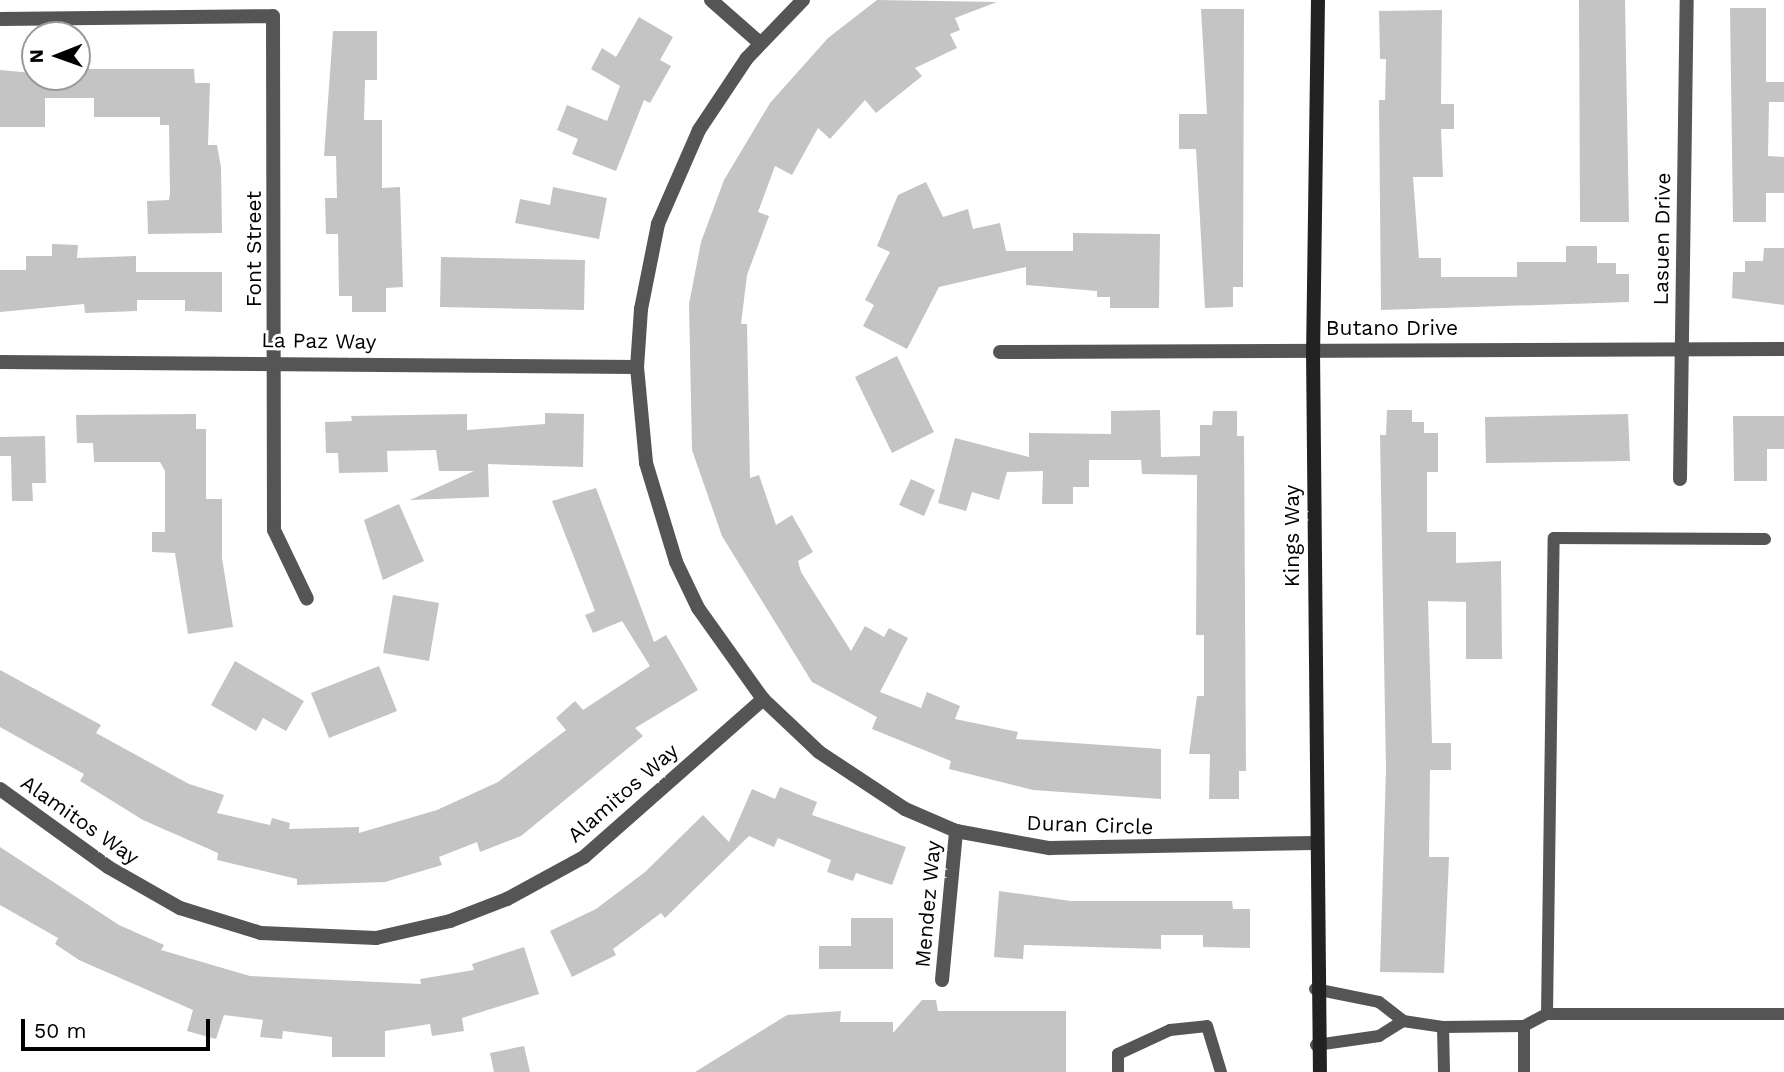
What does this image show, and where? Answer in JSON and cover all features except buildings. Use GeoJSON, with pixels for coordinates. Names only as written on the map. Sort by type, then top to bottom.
{"type":"FeatureCollection","features":[{"type":"Feature","properties":{"kind":"street"},"geometry":{"type":"LineString","coordinates":[[711,0],[760,43]]}},
{"type":"Feature","properties":{"kind":"street","name":"Duran Circle"},"geometry":{"type":"LineString","coordinates":[[803,0],[760,43],[699,130],[676,176],[650,258],[636,367],[646,463],[676,562],[726,652],[763,699],[861,783],[956,831],[1049,848],[1314,843]]}},
{"type":"Feature","properties":{"kind":"street","name":"Kings Way"},"geometry":{"type":"LineString","coordinates":[[1318,0],[1313,349],[1315,989],[1316,1045],[1320,1072]]}},
{"type":"Feature","properties":{"kind":"street","name":"Lasuen Drive"},"geometry":{"type":"LineString","coordinates":[[1680,479],[1686,0]]}},
{"type":"Feature","properties":{"kind":"street","name":"Font Street"},"geometry":{"type":"LineString","coordinates":[[0,19],[273,16],[274,530],[307,599]]}},
{"type":"Feature","properties":{"kind":"street","name":"Butano Drive"},"geometry":{"type":"LineString","coordinates":[[1000,352],[1784,349]]}},
{"type":"Feature","properties":{"kind":"street","name":"La Paz Way"},"geometry":{"type":"LineString","coordinates":[[0,362],[275,361],[636,367]]}},
{"type":"Feature","properties":{"kind":"street","name":"Alamitos Way"},"geometry":{"type":"LineString","coordinates":[[0,789],[108,867],[180,908],[261,933],[376,938],[484,908],[584,857],[763,699]]}},
{"type":"Feature","properties":{"kind":"street","name":"Mendez Way"},"geometry":{"type":"LineString","coordinates":[[942,980],[956,831]]}},
{"type":"Feature","properties":{"kind":"lane"},"geometry":{"type":"LineString","coordinates":[[1547,1014],[1554,538],[1765,539]]}},
{"type":"Feature","properties":{"kind":"lane"},"geometry":{"type":"LineString","coordinates":[[1315,989],[1379,1002],[1403,1021],[1443,1027],[1524,1026],[1547,1014],[1784,1014]]}},
{"type":"Feature","properties":{"kind":"lane"},"geometry":{"type":"LineString","coordinates":[[1316,1045],[1379,1036],[1403,1021]]}},
{"type":"Feature","properties":{"kind":"lane"},"geometry":{"type":"LineString","coordinates":[[1118,1072],[1118,1054],[1170,1030],[1207,1026],[1221,1072]]}},
{"type":"Feature","properties":{"kind":"lane"},"geometry":{"type":"LineString","coordinates":[[1524,1026],[1524,1072]]}},
{"type":"Feature","properties":{"kind":"lane"},"geometry":{"type":"LineString","coordinates":[[1443,1027],[1444,1072]]}}]}
